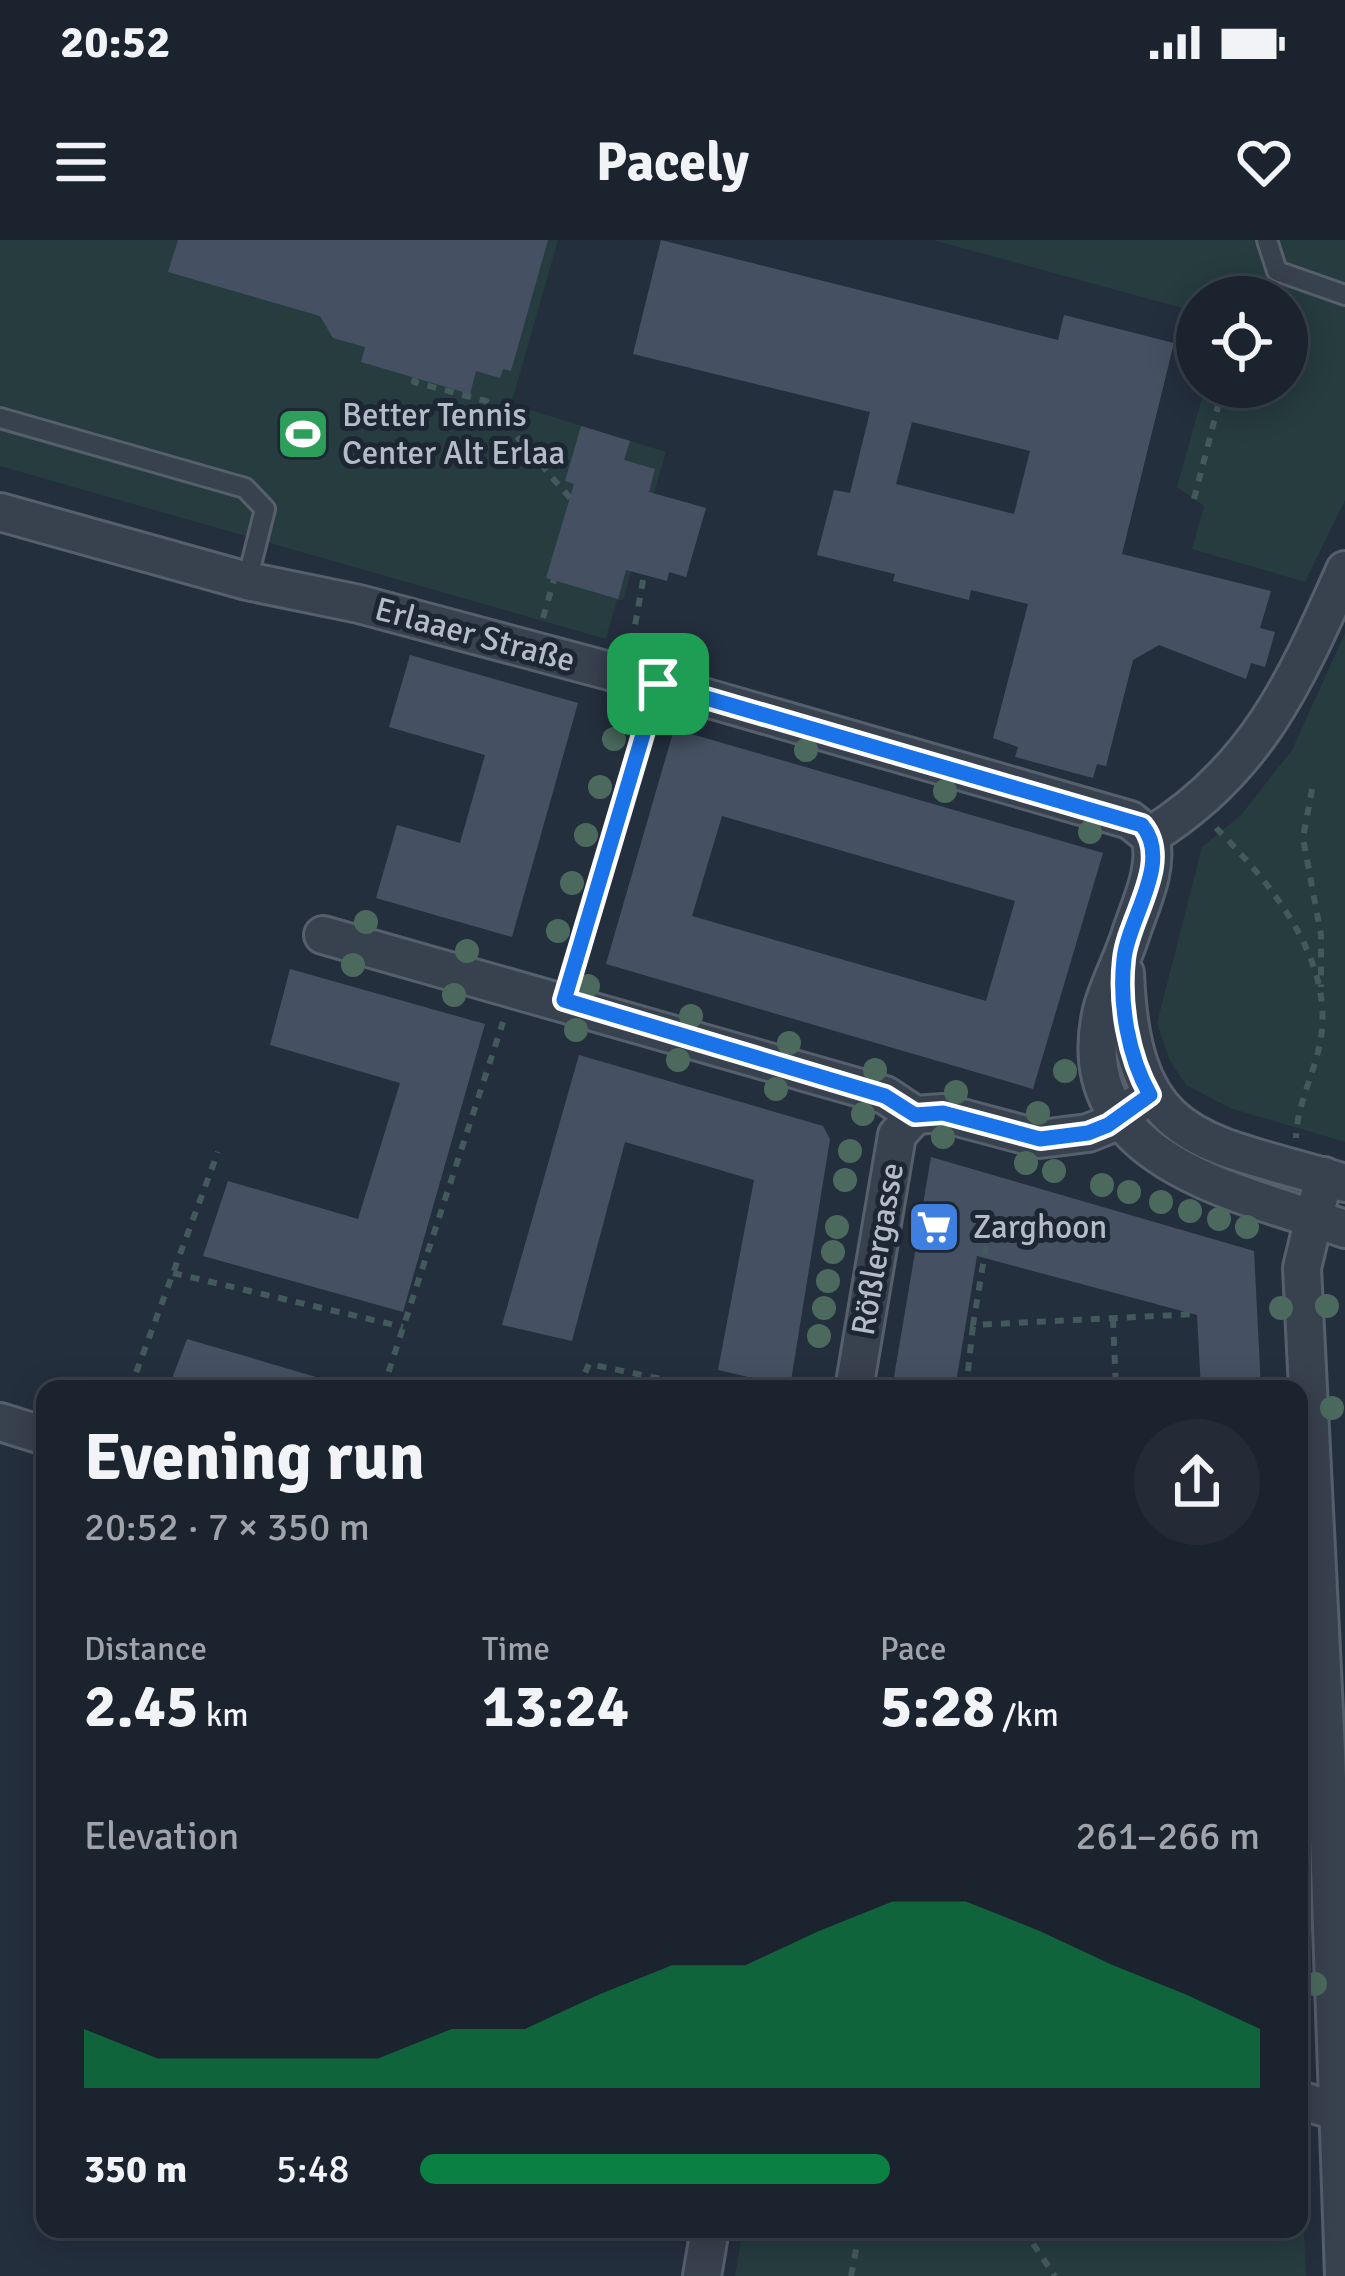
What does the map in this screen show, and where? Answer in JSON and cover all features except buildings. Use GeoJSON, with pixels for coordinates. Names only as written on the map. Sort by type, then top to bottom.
{"type":"FeatureCollection","features":[{"type":"Feature","properties":{"kind":"street","name":"Erlaaer Straße"},"geometry":{"type":"LineString","coordinates":[[0,512],[247,581],[359,604],[641,679],[1130,820],[1150,836]]}},
{"type":"Feature","properties":{"kind":"street"},"geometry":{"type":"LineString","coordinates":[[1329,1223],[1185,1175],[1151,1152],[1136,1107],[1124,958],[1152,865],[1150,836],[1223,781],[1270,722],[1345,570]]}},
{"type":"Feature","properties":{"kind":"street"},"geometry":{"type":"LineString","coordinates":[[322,935],[564,1000],[885,1096],[915,1115],[943,1113],[1040,1139],[1088,1133],[1136,1107]]}},
{"type":"Feature","properties":{"kind":"street"},"geometry":{"type":"LineString","coordinates":[[1136,1107],[1214,1145],[1335,1179],[1329,1223],[1302,1268],[1307,1380]]}},
{"type":"Feature","properties":{"kind":"street","name":"Rößlergasse"},"geometry":{"type":"LineString","coordinates":[[856,1380],[897,1135],[915,1115]]}},
{"type":"Feature","properties":{"kind":"street"},"geometry":{"type":"LineString","coordinates":[[1308,1399],[1344,2276]]}},
{"type":"Feature","properties":{"kind":"street"},"geometry":{"type":"LineString","coordinates":[[0,1422],[36,1433]]}},
{"type":"Feature","properties":{"kind":"street"},"geometry":{"type":"LineString","coordinates":[[1308,2103],[1340,2112]]}},
{"type":"Feature","properties":{"kind":"street"},"geometry":{"type":"LineString","coordinates":[[702,2276],[708,2238]]}},
{"type":"Feature","properties":{"kind":"lane"},"geometry":{"type":"LineString","coordinates":[[1267,240],[1277,271],[1345,295]]}},
{"type":"Feature","properties":{"kind":"lane"},"geometry":{"type":"LineString","coordinates":[[0,418],[245,488],[265,509],[247,581]]}},
{"type":"Feature","properties":{"kind":"path"},"geometry":{"type":"LineString","coordinates":[[415,378],[414,382],[486,401],[570,498]]}},
{"type":"Feature","properties":{"kind":"path"},"geometry":{"type":"LineString","coordinates":[[1194,499],[1218,408]]}},
{"type":"Feature","properties":{"kind":"path"},"geometry":{"type":"LineString","coordinates":[[564,1000],[641,679],[644,575]]}},
{"type":"Feature","properties":{"kind":"path"},"geometry":{"type":"LineString","coordinates":[[1278,1142],[1295,1146],[1323,1031],[1321,935],[1303,838],[1312,789]]}},
{"type":"Feature","properties":{"kind":"path"},"geometry":{"type":"LineString","coordinates":[[1194,807],[1266,879],[1321,991]]}},
{"type":"Feature","properties":{"kind":"path"},"geometry":{"type":"LineString","coordinates":[[386,1380],[514,987]]}},
{"type":"Feature","properties":{"kind":"path"},"geometry":{"type":"LineString","coordinates":[[133,1380],[218,1152]]}},
{"type":"Feature","properties":{"kind":"path"},"geometry":{"type":"LineString","coordinates":[[967,1380],[986,1246]]}},
{"type":"Feature","properties":{"kind":"path"},"geometry":{"type":"LineString","coordinates":[[173,1273],[403,1327]]}},
{"type":"Feature","properties":{"kind":"path"},"geometry":{"type":"LineString","coordinates":[[974,1325],[1197,1314]]}},
{"type":"Feature","properties":{"kind":"path"},"geometry":{"type":"LineString","coordinates":[[1113,1319],[1116,1380]]}},
{"type":"Feature","properties":{"kind":"path"},"geometry":{"type":"LineString","coordinates":[[582,1380],[589,1364],[658,1380]]}},
{"type":"Feature","properties":{"kind":"path"},"geometry":{"type":"LineString","coordinates":[[851,2276],[858,2238]]}},
{"type":"Feature","properties":{"kind":"path"},"geometry":{"type":"LineString","coordinates":[[1029,2238],[1055,2276]]}},
{"type":"Feature","properties":{"kind":"green space","name":"Better Tennis Center Alt Erlaa"},"geometry":{"type":"Polygon","coordinates":[[[0,240],[558,240],[511,404],[666,452],[623,600],[617,600],[606,639],[0,466],[0,240]]]}},
{"type":"Feature","properties":{"kind":"green space"},"geometry":{"type":"Polygon","coordinates":[[[933,240],[1345,240],[1345,500],[1305,582],[1192,549],[1204,506],[1177,487],[1199,408],[1308,408],[1308,276],[1176,276],[1176,306],[933,240]]]}},
{"type":"Feature","properties":{"kind":"green space"},"geometry":{"type":"Polygon","coordinates":[[[1345,633],[1345,1142],[1230,1108],[1186,1085],[1170,1061],[1157,1023],[1202,847],[1241,815],[1292,750],[1345,633]]]}},
{"type":"Feature","properties":{"kind":"green space"},"geometry":{"type":"Polygon","coordinates":[[[741,2238],[1304,2238],[1306,2276],[735,2276],[741,2238]]]}},
{"type":"Feature","properties":{"kind":"place","name":"Better Tennis Center Alt Erlaa"},"geometry":{"type":"Point","coordinates":[303,434]}},
{"type":"Feature","properties":{"kind":"place","name":"Zarghoon"},"geometry":{"type":"Point","coordinates":[934,1227]}},
{"type":"Feature","properties":{"kind":"route"},"geometry":{"type":"LineString","coordinates":[[658,684],[1142,825],[1154,856],[1124,958],[1129,1037],[1150,1095],[1123,1118],[1088,1133],[1040,1139],[1015,1135],[943,1113],[915,1115],[885,1096],[564,1000],[658,684]]}}]}
